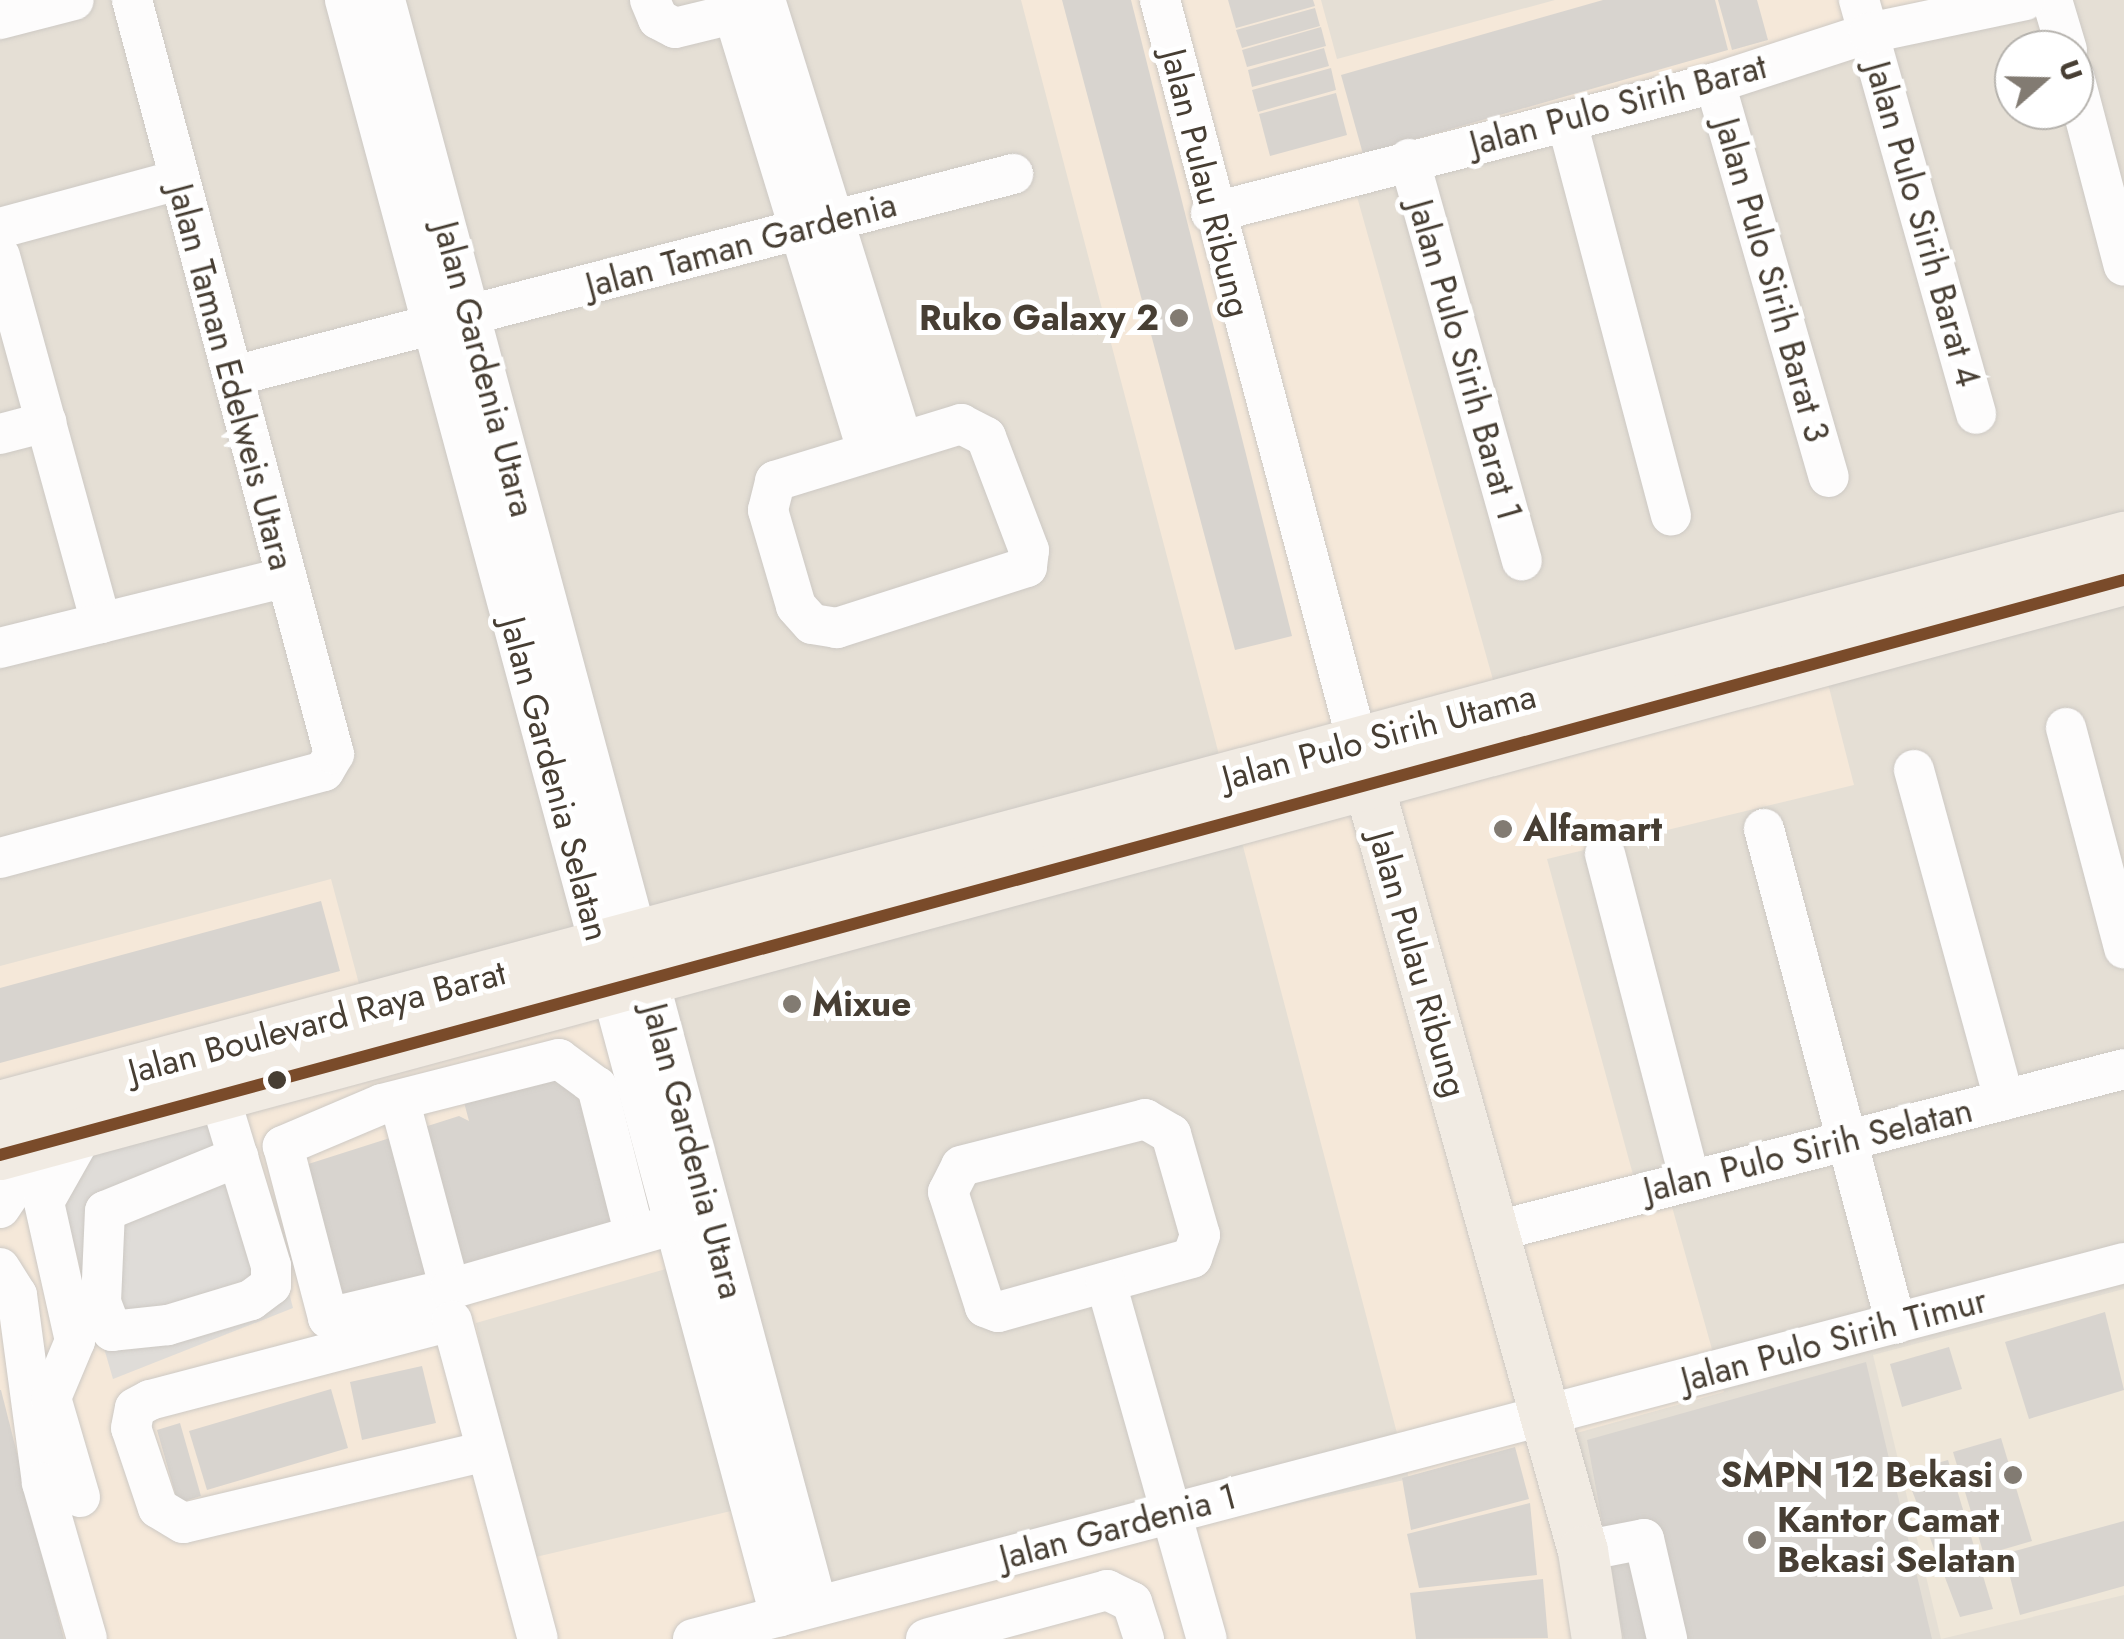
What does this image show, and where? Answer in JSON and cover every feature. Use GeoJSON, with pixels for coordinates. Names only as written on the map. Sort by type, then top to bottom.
{"type":"FeatureCollection","features":[{"type":"Feature","properties":{"kind":"main road","name":"Jalan Pulo Sirih Utama"},"geometry":{"type":"LineString","coordinates":[[1497,728],[2124,537]]}},
{"type":"Feature","properties":{"kind":"main road","name":"Jalan Pulo Sirih Utama"},"geometry":{"type":"LineString","coordinates":[[623,962],[1362,762],[2124,580]]}},
{"type":"Feature","properties":{"kind":"main road","name":"Jalan Pulau Ribung"},"geometry":{"type":"LineString","coordinates":[[1362,762],[1583,1551],[1597,1639]]}},
{"type":"Feature","properties":{"kind":"main road","name":"Jalan Boulevard Raya Barat"},"geometry":{"type":"LineString","coordinates":[[0,1106],[477,1004],[623,962]]}},
{"type":"Feature","properties":{"kind":"main road","name":"Jalan Boulevard Raya Barat"},"geometry":{"type":"LineString","coordinates":[[42,1144],[370,1056],[477,1004]]}},
{"type":"Feature","properties":{"kind":"street"},"geometry":{"type":"LineString","coordinates":[[0,19],[74,0]]}},
{"type":"Feature","properties":{"kind":"street","name":"Jalan Taman Edelweis Utara"},"geometry":{"type":"LineString","coordinates":[[0,858],[324,771],[334,754],[132,0]]}},
{"type":"Feature","properties":{"kind":"street","name":"Jalan Gardenia Selatan"},"geometry":{"type":"LineString","coordinates":[[345,0],[450,320],[623,962],[660,1228],[798,1611]]}},
{"type":"Feature","properties":{"kind":"street","name":"Jalan Gardenia Utara"},"geometry":{"type":"LineString","coordinates":[[385,0],[450,320]]}},
{"type":"Feature","properties":{"kind":"street"},"geometry":{"type":"LineString","coordinates":[[650,0],[658,19],[676,28],[762,7],[813,227],[884,444]]}},
{"type":"Feature","properties":{"kind":"street","name":"Jalan Pulau Ribung"},"geometry":{"type":"LineString","coordinates":[[1160,0],[1212,213],[1362,762]]}},
{"type":"Feature","properties":{"kind":"street","name":"Jalan Pulo Sirih Barat"},"geometry":{"type":"LineString","coordinates":[[1212,213],[1714,83],[1864,16],[2024,0]]}},
{"type":"Feature","properties":{"kind":"street"},"geometry":{"type":"LineString","coordinates":[[2052,0],[2061,30]]}},
{"type":"Feature","properties":{"kind":"street","name":"Jalan Pulo Sirih Barat 4"},"geometry":{"type":"LineString","coordinates":[[1864,16],[1976,414]]}},
{"type":"Feature","properties":{"kind":"street","name":"Jalan Pulo Sirih Barat 3"},"geometry":{"type":"LineString","coordinates":[[1714,83],[1829,477]]}},
{"type":"Feature","properties":{"kind":"street"},"geometry":{"type":"LineString","coordinates":[[1567,122],[1670,515]]}},
{"type":"Feature","properties":{"kind":"street"},"geometry":{"type":"LineString","coordinates":[[2088,130],[2124,266]]}},
{"type":"Feature","properties":{"kind":"street","name":"Jalan Pulo Sirih Barat 1"},"geometry":{"type":"LineString","coordinates":[[1409,159],[1522,560]]}},
{"type":"Feature","properties":{"kind":"street","name":"Jalan Taman Gardenia"},"geometry":{"type":"LineString","coordinates":[[234,376],[1013,174]]}},
{"type":"Feature","properties":{"kind":"street"},"geometry":{"type":"LineString","coordinates":[[0,228],[178,180]]}},
{"type":"Feature","properties":{"kind":"street"},"geometry":{"type":"LineString","coordinates":[[0,256],[102,623]]}},
{"type":"Feature","properties":{"kind":"street"},"geometry":{"type":"LineString","coordinates":[[0,434],[46,422]]}},
{"type":"Feature","properties":{"kind":"street"},"geometry":{"type":"LineString","coordinates":[[961,424],[981,430],[1030,561],[1021,571],[823,628],[796,606],[766,500],[786,475],[884,444],[961,424]]}},
{"type":"Feature","properties":{"kind":"street"},"geometry":{"type":"LineString","coordinates":[[0,648],[286,577]]}},
{"type":"Feature","properties":{"kind":"street"},"geometry":{"type":"LineString","coordinates":[[2066,728],[2124,948]]}},
{"type":"Feature","properties":{"kind":"street"},"geometry":{"type":"LineString","coordinates":[[1914,770],[2004,1100]]}},
{"type":"Feature","properties":{"kind":"street"},"geometry":{"type":"LineString","coordinates":[[1764,829],[1896,1324]]}},
{"type":"Feature","properties":{"kind":"street"},"geometry":{"type":"LineString","coordinates":[[1606,854],[1690,1181]]}},
{"type":"Feature","properties":{"kind":"street","name":"Jalan Gardenia Utara"},"geometry":{"type":"LineString","coordinates":[[623,962],[798,1611]]}},
{"type":"Feature","properties":{"kind":"street"},"geometry":{"type":"LineString","coordinates":[[370,1056],[391,1104],[450,1289]]}},
{"type":"Feature","properties":{"kind":"street"},"geometry":{"type":"LineString","coordinates":[[544,1058],[589,1075],[633,1228],[660,1228],[450,1289],[328,1318],[283,1146],[391,1104],[544,1058]]}},
{"type":"Feature","properties":{"kind":"street","name":"Jalan Pulo Sirih Selatan"},"geometry":{"type":"LineString","coordinates":[[1492,1232],[2124,1069]]}},
{"type":"Feature","properties":{"kind":"street"},"geometry":{"type":"LineString","coordinates":[[220,1098],[238,1157],[274,1277],[267,1291],[168,1326],[112,1331],[101,1302],[105,1211],[238,1157]]}},
{"type":"Feature","properties":{"kind":"street"},"geometry":{"type":"LineString","coordinates":[[1144,1120],[1172,1134],[1200,1234],[1192,1258],[1094,1287],[998,1312],[985,1307],[948,1192],[961,1166],[1144,1120]]}},
{"type":"Feature","properties":{"kind":"street"},"geometry":{"type":"LineString","coordinates":[[0,1208],[42,1144]]}},
{"type":"Feature","properties":{"kind":"street"},"geometry":{"type":"LineString","coordinates":[[42,1144],[44,1202],[75,1348],[51,1398],[80,1497]]}},
{"type":"Feature","properties":{"kind":"street","name":"Jalan Pulo Sirih Timur"},"geometry":{"type":"LineString","coordinates":[[1543,1414],[2124,1263]]}},
{"type":"Feature","properties":{"kind":"street"},"geometry":{"type":"LineString","coordinates":[[0,1268],[18,1295],[42,1483],[87,1639]]}},
{"type":"Feature","properties":{"kind":"street"},"geometry":{"type":"LineString","coordinates":[[1094,1287],[1157,1517],[1178,1639]]}},
{"type":"Feature","properties":{"kind":"street"},"geometry":{"type":"LineString","coordinates":[[486,1451],[183,1522],[158,1508],[131,1428],[135,1408],[150,1400],[442,1320],[459,1326],[486,1451],[538,1639]]}},
{"type":"Feature","properties":{"kind":"street","name":"Jalan Gardenia 1"},"geometry":{"type":"LineString","coordinates":[[693,1639],[1543,1414]]}},
{"type":"Feature","properties":{"kind":"street"},"geometry":{"type":"LineString","coordinates":[[1157,1517],[1207,1639]]}},
{"type":"Feature","properties":{"kind":"street"},"geometry":{"type":"LineString","coordinates":[[1093,1533],[1107,1590]]}},
{"type":"Feature","properties":{"kind":"street"},"geometry":{"type":"LineString","coordinates":[[1583,1551],[1644,1539],[1667,1639]]}},
{"type":"Feature","properties":{"kind":"street"},"geometry":{"type":"LineString","coordinates":[[904,1583],[923,1639],[1107,1590],[1132,1602],[1144,1639]]}},
{"type":"Feature","properties":{"kind":"shaded area"},"geometry":{"type":"Polygon","coordinates":[[[0,0],[2124,0],[2124,1639],[0,1639],[0,0]]]}},
{"type":"Feature","properties":{"kind":"shaded area"},"geometry":{"type":"Polygon","coordinates":[[[1021,0],[1321,0],[1337,59],[1555,0],[2005,0],[1354,186],[1497,694],[1812,621],[1854,785],[1547,859],[1641,1204],[1669,1196],[1724,1392],[1573,1434],[1599,1639],[0,1639],[0,966],[331,879],[374,1040],[608,978],[694,1261],[476,1323],[523,1560],[765,1503],[789,1613],[1409,1479],[1021,0]]]}},
{"type":"Feature","properties":{"kind":"shaded area"},"geometry":{"type":"Polygon","coordinates":[[[243,1112],[293,1308],[113,1379],[59,1194],[88,1152],[243,1112]]]}},
{"type":"Feature","properties":{"kind":"shaded area","name":"SMPN 12 Bekasi"},"geometry":{"type":"Polygon","coordinates":[[[2124,1289],[2124,1595],[1941,1639],[1873,1355],[2124,1289]]]}},
{"type":"Feature","properties":{"kind":"building","name":"Ruko Galaxy 2"},"geometry":{"type":"Polygon","coordinates":[[[1062,0],[1131,0],[1292,636],[1235,650],[1062,0]]]}},
{"type":"Feature","properties":{"kind":"building"},"geometry":{"type":"Polygon","coordinates":[[[1228,0],[1313,0],[1315,6],[1236,28],[1228,0]]]}},
{"type":"Feature","properties":{"kind":"building"},"geometry":{"type":"Polygon","coordinates":[[[1603,0],[1715,0],[1728,50],[1363,154],[1341,75],[1603,0]]]}},
{"type":"Feature","properties":{"kind":"building"},"geometry":{"type":"Polygon","coordinates":[[[1718,0],[1757,0],[1768,40],[1732,50],[1718,0]]]}},
{"type":"Feature","properties":{"kind":"building"},"geometry":{"type":"Polygon","coordinates":[[[1315,8],[1320,26],[1242,48],[1236,30],[1315,8]]]}},
{"type":"Feature","properties":{"kind":"building"},"geometry":{"type":"Polygon","coordinates":[[[1321,27],[1326,46],[1247,67],[1242,50],[1321,27]]]}},
{"type":"Feature","properties":{"kind":"building"},"geometry":{"type":"Polygon","coordinates":[[[1324,48],[1329,66],[1252,87],[1248,70],[1324,48]]]}},
{"type":"Feature","properties":{"kind":"building"},"geometry":{"type":"Polygon","coordinates":[[[1331,68],[1336,90],[1258,112],[1252,90],[1331,68]]]}},
{"type":"Feature","properties":{"kind":"building"},"geometry":{"type":"Polygon","coordinates":[[[1336,93],[1347,135],[1270,156],[1259,114],[1336,93]]]}},
{"type":"Feature","properties":{"kind":"building"},"geometry":{"type":"Polygon","coordinates":[[[321,901],[340,971],[0,1063],[0,988],[321,901]]]}},
{"type":"Feature","properties":{"kind":"building"},"geometry":{"type":"Polygon","coordinates":[[[563,1044],[623,1230],[346,1328],[302,1166],[459,1116],[469,1121],[462,1095],[563,1044]]]}},
{"type":"Feature","properties":{"kind":"building"},"geometry":{"type":"Polygon","coordinates":[[[2105,1312],[2124,1390],[2029,1419],[2005,1342],[2105,1312]]]}},
{"type":"Feature","properties":{"kind":"building"},"geometry":{"type":"Polygon","coordinates":[[[1949,1347],[1962,1389],[1902,1407],[1890,1364],[1949,1347]]]}},
{"type":"Feature","properties":{"kind":"building","name":"Kantor Camat Bekasi Selatan"},"geometry":{"type":"Polygon","coordinates":[[[1866,1362],[1932,1639],[1624,1639],[1587,1440],[1866,1362]]]}},
{"type":"Feature","properties":{"kind":"building"},"geometry":{"type":"Polygon","coordinates":[[[422,1366],[436,1423],[362,1440],[350,1382],[422,1366]]]}},
{"type":"Feature","properties":{"kind":"building"},"geometry":{"type":"Polygon","coordinates":[[[331,1389],[348,1448],[207,1490],[189,1431],[331,1389]]]}},
{"type":"Feature","properties":{"kind":"building"},"geometry":{"type":"Polygon","coordinates":[[[1,1390],[64,1639],[0,1639],[1,1390]]]}},
{"type":"Feature","properties":{"kind":"building"},"geometry":{"type":"Polygon","coordinates":[[[180,1423],[201,1496],[178,1503],[157,1430],[180,1423]]]}},
{"type":"Feature","properties":{"kind":"building"},"geometry":{"type":"Polygon","coordinates":[[[2001,1438],[2032,1541],[1984,1555],[1953,1452],[2001,1438]]]}},
{"type":"Feature","properties":{"kind":"building"},"geometry":{"type":"Polygon","coordinates":[[[1515,1447],[1529,1499],[1411,1530],[1402,1478],[1515,1447]]]}},
{"type":"Feature","properties":{"kind":"building"},"geometry":{"type":"Polygon","coordinates":[[[1948,1460],[1993,1609],[1960,1617],[1905,1472],[1948,1460]]]}},
{"type":"Feature","properties":{"kind":"building"},"geometry":{"type":"Polygon","coordinates":[[[1530,1503],[1537,1575],[1419,1588],[1407,1534],[1530,1503]]]}},
{"type":"Feature","properties":{"kind":"building"},"geometry":{"type":"Polygon","coordinates":[[[2124,1521],[2124,1586],[2020,1615],[2004,1554],[2124,1521]]]}},
{"type":"Feature","properties":{"kind":"building"},"geometry":{"type":"Polygon","coordinates":[[[1543,1579],[1548,1638],[1416,1639],[1410,1593],[1543,1579]]]}},
{"type":"Feature","properties":{"kind":"transit line"},"geometry":{"type":"LineString","coordinates":[[0,1155],[2124,580]]}},
{"type":"Feature","properties":{"kind":"place","name":"Ruko Galaxy 2"},"geometry":{"type":"Point","coordinates":[1179,318]}},
{"type":"Feature","properties":{"kind":"place","name":"Alfamart"},"geometry":{"type":"Point","coordinates":[1503,829]}},
{"type":"Feature","properties":{"kind":"place","name":"Mixue"},"geometry":{"type":"Point","coordinates":[792,1004]}},
{"type":"Feature","properties":{"kind":"place","name":"SMPN 12 Bekasi"},"geometry":{"type":"Point","coordinates":[2013,1475]}},
{"type":"Feature","properties":{"kind":"place","name":"Kantor Camat Bekasi Selatan"},"geometry":{"type":"Point","coordinates":[1757,1540]}}]}
